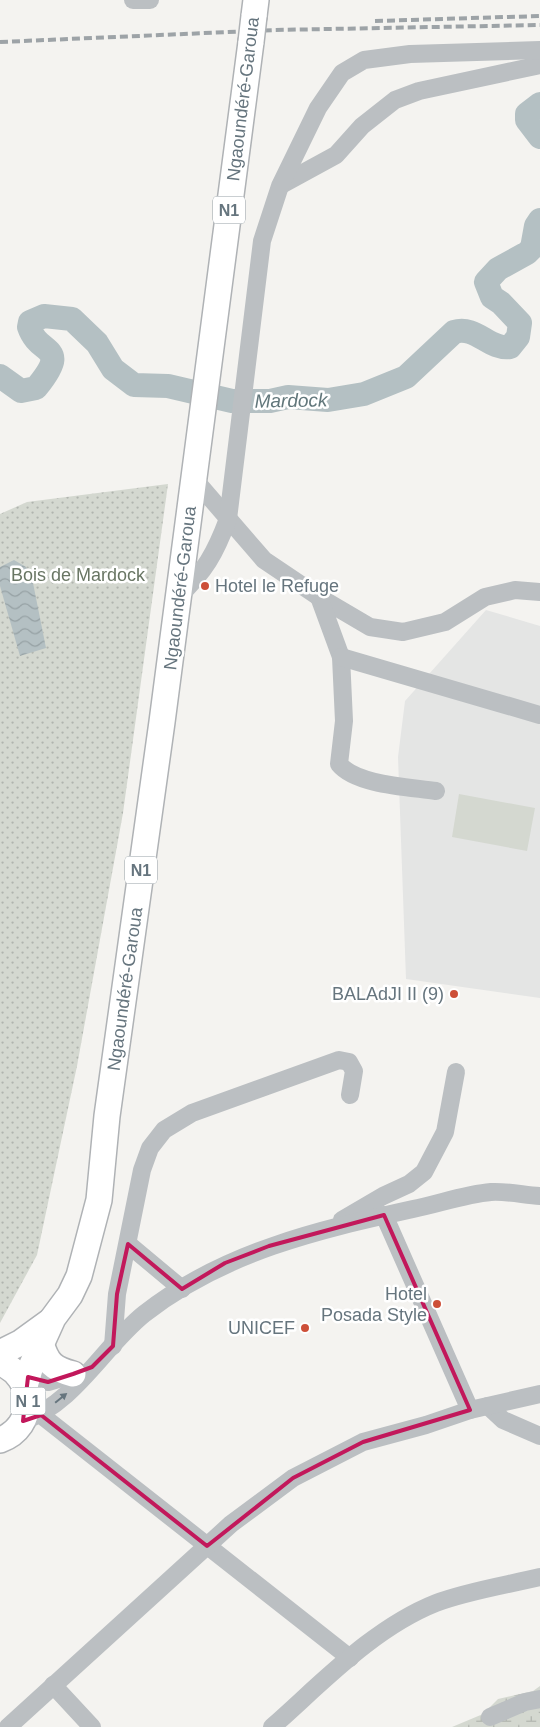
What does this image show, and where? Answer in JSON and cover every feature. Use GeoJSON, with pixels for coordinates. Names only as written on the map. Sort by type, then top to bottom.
{"type":"FeatureCollection","features":[{"type":"Feature","properties":{"kind":"highway","name":"Ngaoundéré-Garoua"},"geometry":{"type":"LineString","coordinates":[[27,1382],[41,1343],[53,1318],[70,1295],[79,1276],[98,1200],[107,1116],[194,479],[255,8]]}},
{"type":"Feature","properties":{"kind":"highway","name":"Ngaoundéré-Garoua"},"geometry":{"type":"LineString","coordinates":[[0,1353],[20,1344],[53,1318]]}},
{"type":"Feature","properties":{"kind":"highway"},"geometry":{"type":"LineString","coordinates":[[41,1343],[44,1355],[52,1367],[82,1371]]}},
{"type":"Feature","properties":{"kind":"highway","name":"N 1"},"geometry":{"type":"LineString","coordinates":[[0,1363],[27,1382],[28,1410],[32,1418],[11,1435],[0,1440]]}},
{"type":"Feature","properties":{"kind":"street"},"geometry":{"type":"LineString","coordinates":[[133,0],[150,0]]}},
{"type":"Feature","properties":{"kind":"street"},"geometry":{"type":"LineString","coordinates":[[178,597],[195,581],[212,558],[228,519],[262,240],[280,186],[318,108],[342,73],[364,60],[410,54],[540,50]]}},
{"type":"Feature","properties":{"kind":"street"},"geometry":{"type":"LineString","coordinates":[[280,186],[336,154],[362,126],[395,100],[419,91],[540,64]]}},
{"type":"Feature","properties":{"kind":"street"},"geometry":{"type":"LineString","coordinates":[[194,479],[264,560],[319,597],[370,627],[403,632],[445,622],[485,597],[515,590],[540,592]]}},
{"type":"Feature","properties":{"kind":"street"},"geometry":{"type":"LineString","coordinates":[[319,597],[341,657],[344,721],[339,764],[345,771],[358,777],[436,791]]}},
{"type":"Feature","properties":{"kind":"street"},"geometry":{"type":"LineString","coordinates":[[341,657],[540,715]]}},
{"type":"Feature","properties":{"kind":"street"},"geometry":{"type":"LineString","coordinates":[[113,1346],[118,1294],[142,1170],[150,1148],[164,1130],[192,1113],[339,1060],[349,1062],[354,1071],[350,1095]]}},
{"type":"Feature","properties":{"kind":"street"},"geometry":{"type":"LineString","coordinates":[[332,1227],[356,1210],[409,1184],[424,1172],[445,1132],[456,1072]]}},
{"type":"Feature","properties":{"kind":"street"},"geometry":{"type":"LineString","coordinates":[[350,1658],[208,1546],[32,1418],[70,1391],[82,1371],[113,1346],[144,1315],[182,1289],[226,1263],[269,1246],[332,1227],[491,1192],[540,1196]]}},
{"type":"Feature","properties":{"kind":"street"},"geometry":{"type":"LineString","coordinates":[[384,1215],[470,1410]]}},
{"type":"Feature","properties":{"kind":"street"},"geometry":{"type":"LineString","coordinates":[[128,1244],[182,1289]]}},
{"type":"Feature","properties":{"kind":"street"},"geometry":{"type":"LineString","coordinates":[[27,1382],[48,1382],[82,1371]]}},
{"type":"Feature","properties":{"kind":"street"},"geometry":{"type":"LineString","coordinates":[[8,1727],[256,1504],[294,1478],[363,1442],[426,1425],[470,1410],[540,1394]]}},
{"type":"Feature","properties":{"kind":"street"},"geometry":{"type":"LineString","coordinates":[[488,1406],[503,1420],[540,1436]]}},
{"type":"Feature","properties":{"kind":"street"},"geometry":{"type":"LineString","coordinates":[[272,1727],[350,1658],[392,1626],[436,1603],[540,1577]]}},
{"type":"Feature","properties":{"kind":"street"},"geometry":{"type":"LineString","coordinates":[[54,1686],[92,1727]]}},
{"type":"Feature","properties":{"kind":"street"},"geometry":{"type":"LineString","coordinates":[[490,1717],[525,1702],[540,1699]]}},
{"type":"Feature","properties":{"kind":"highlighted area"},"geometry":{"type":"Polygon","coordinates":[[[384,1215],[470,1410],[363,1442],[293,1478],[207,1546],[41,1415],[23,1421],[28,1377],[48,1382],[73,1374],[92,1367],[113,1346],[117,1294],[128,1244],[182,1289],[225,1263],[269,1246],[384,1215]]]}},
{"type":"Feature","properties":{"kind":"shaded area"},"geometry":{"type":"Polygon","coordinates":[[[486,610],[540,626],[540,998],[406,979],[398,757],[405,701],[486,610]]]}},
{"type":"Feature","properties":{"kind":"green space","name":"Bois de Mardock"},"geometry":{"type":"Polygon","coordinates":[[[168,484],[123,813],[77,1066],[37,1255],[0,1323],[0,514],[27,502],[168,484]]]}},
{"type":"Feature","properties":{"kind":"green space"},"geometry":{"type":"Polygon","coordinates":[[[459,794],[535,808],[527,851],[452,837],[459,794]]]}},
{"type":"Feature","properties":{"kind":"green space"},"geometry":{"type":"Polygon","coordinates":[[[540,1686],[540,1727],[452,1727],[483,1714],[498,1699],[533,1691],[540,1686]]]}},
{"type":"Feature","properties":{"kind":"water"},"geometry":{"type":"Polygon","coordinates":[[[14,560],[26,567],[32,578],[46,648],[20,656],[0,586],[0,567],[14,560]]]}},
{"type":"Feature","properties":{"kind":"waterway","name":"Mardock"},"geometry":{"type":"LineString","coordinates":[[540,104],[527,114],[527,120],[540,137]]}},
{"type":"Feature","properties":{"kind":"waterway","name":"Mardock"},"geometry":{"type":"LineString","coordinates":[[0,376],[21,391],[36,388],[52,364],[52,357],[50,352],[39,343],[29,327],[30,322],[44,316],[72,319],[97,343],[113,369],[134,385],[168,386],[232,401],[270,401],[288,397],[328,400],[364,394],[406,377],[454,332],[469,332],[495,345],[510,347],[518,337],[520,323],[501,303],[492,297],[486,282],[498,269],[527,253],[532,248],[536,226],[540,220]]}},
{"type":"Feature","properties":{"kind":"railway"},"geometry":{"type":"LineString","coordinates":[[375,21],[540,16]]}},
{"type":"Feature","properties":{"kind":"railway"},"geometry":{"type":"LineString","coordinates":[[0,42],[275,30],[540,25]]}},
{"type":"Feature","properties":{"kind":"place","name":"Hotel le Refuge"},"geometry":{"type":"Point","coordinates":[205,586]}},
{"type":"Feature","properties":{"kind":"place","name":"BALAdJI II (9)"},"geometry":{"type":"Point","coordinates":[454,994]}},
{"type":"Feature","properties":{"kind":"place","name":"Hotel Posada Style"},"geometry":{"type":"Point","coordinates":[437,1304]}},
{"type":"Feature","properties":{"kind":"place","name":"UNICEF"},"geometry":{"type":"Point","coordinates":[305,1328]}}]}
